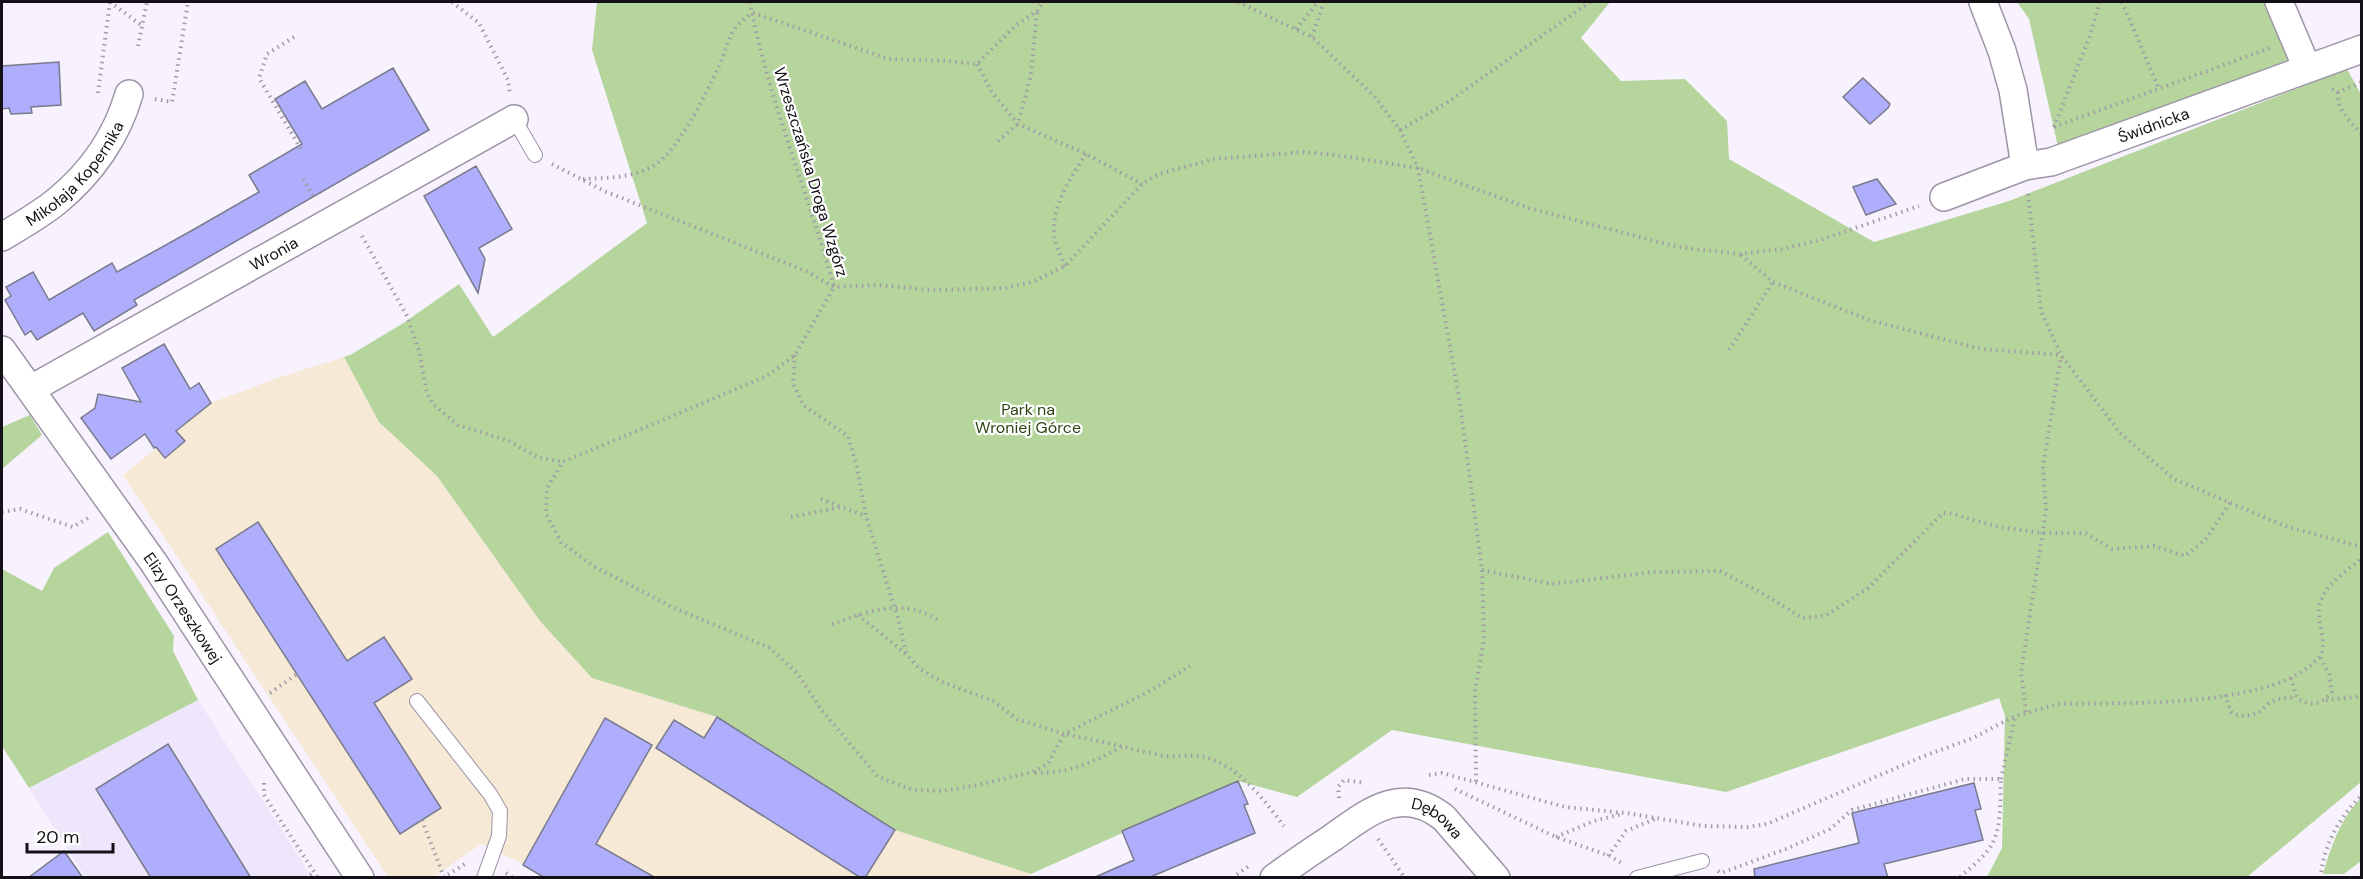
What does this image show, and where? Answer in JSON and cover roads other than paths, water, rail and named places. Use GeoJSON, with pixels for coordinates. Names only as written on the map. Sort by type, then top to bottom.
{"type":"FeatureCollection","features":[{"type":"Feature","properties":{"kind":"street"},"geometry":{"type":"LineString","coordinates":[[1983,2],[2002,51],[2013,90],[2025,166]]}},
{"type":"Feature","properties":{"kind":"street"},"geometry":{"type":"LineString","coordinates":[[2279,2],[2307,68]]}},
{"type":"Feature","properties":{"kind":"street","name":"Świdnicka"},"geometry":{"type":"LineString","coordinates":[[1944,197],[2025,166],[2051,162],[2361,49]]}},
{"type":"Feature","properties":{"kind":"street","name":"Mikołaja Kopernika"},"geometry":{"type":"LineString","coordinates":[[2,237],[56,202],[82,178],[141,96]]}},
{"type":"Feature","properties":{"kind":"street","name":"Wronia"},"geometry":{"type":"LineString","coordinates":[[31,389],[514,118]]}},
{"type":"Feature","properties":{"kind":"street","name":"Elizy Orzeszkowej"},"geometry":{"type":"LineString","coordinates":[[2,350],[154,563],[357,875]]}},
{"type":"Feature","properties":{"kind":"street","name":"Dębowa"},"geometry":{"type":"LineString","coordinates":[[1274,878],[1362,816],[1384,805],[1404,802],[1434,810],[1444,818],[1496,878]]}},
{"type":"Feature","properties":{"kind":"lane"},"geometry":{"type":"LineString","coordinates":[[514,118],[535,154]]}},
{"type":"Feature","properties":{"kind":"lane"},"geometry":{"type":"LineString","coordinates":[[417,700],[490,794],[500,811],[499,836],[484,878]]}},
{"type":"Feature","properties":{"kind":"lane"},"geometry":{"type":"LineString","coordinates":[[1636,878],[1702,861]]}},
{"type":"Feature","properties":{"kind":"park label","name":"Park na Wroniej Górce"},"geometry":{"type":"Point","coordinates":[1028,418]}}]}
